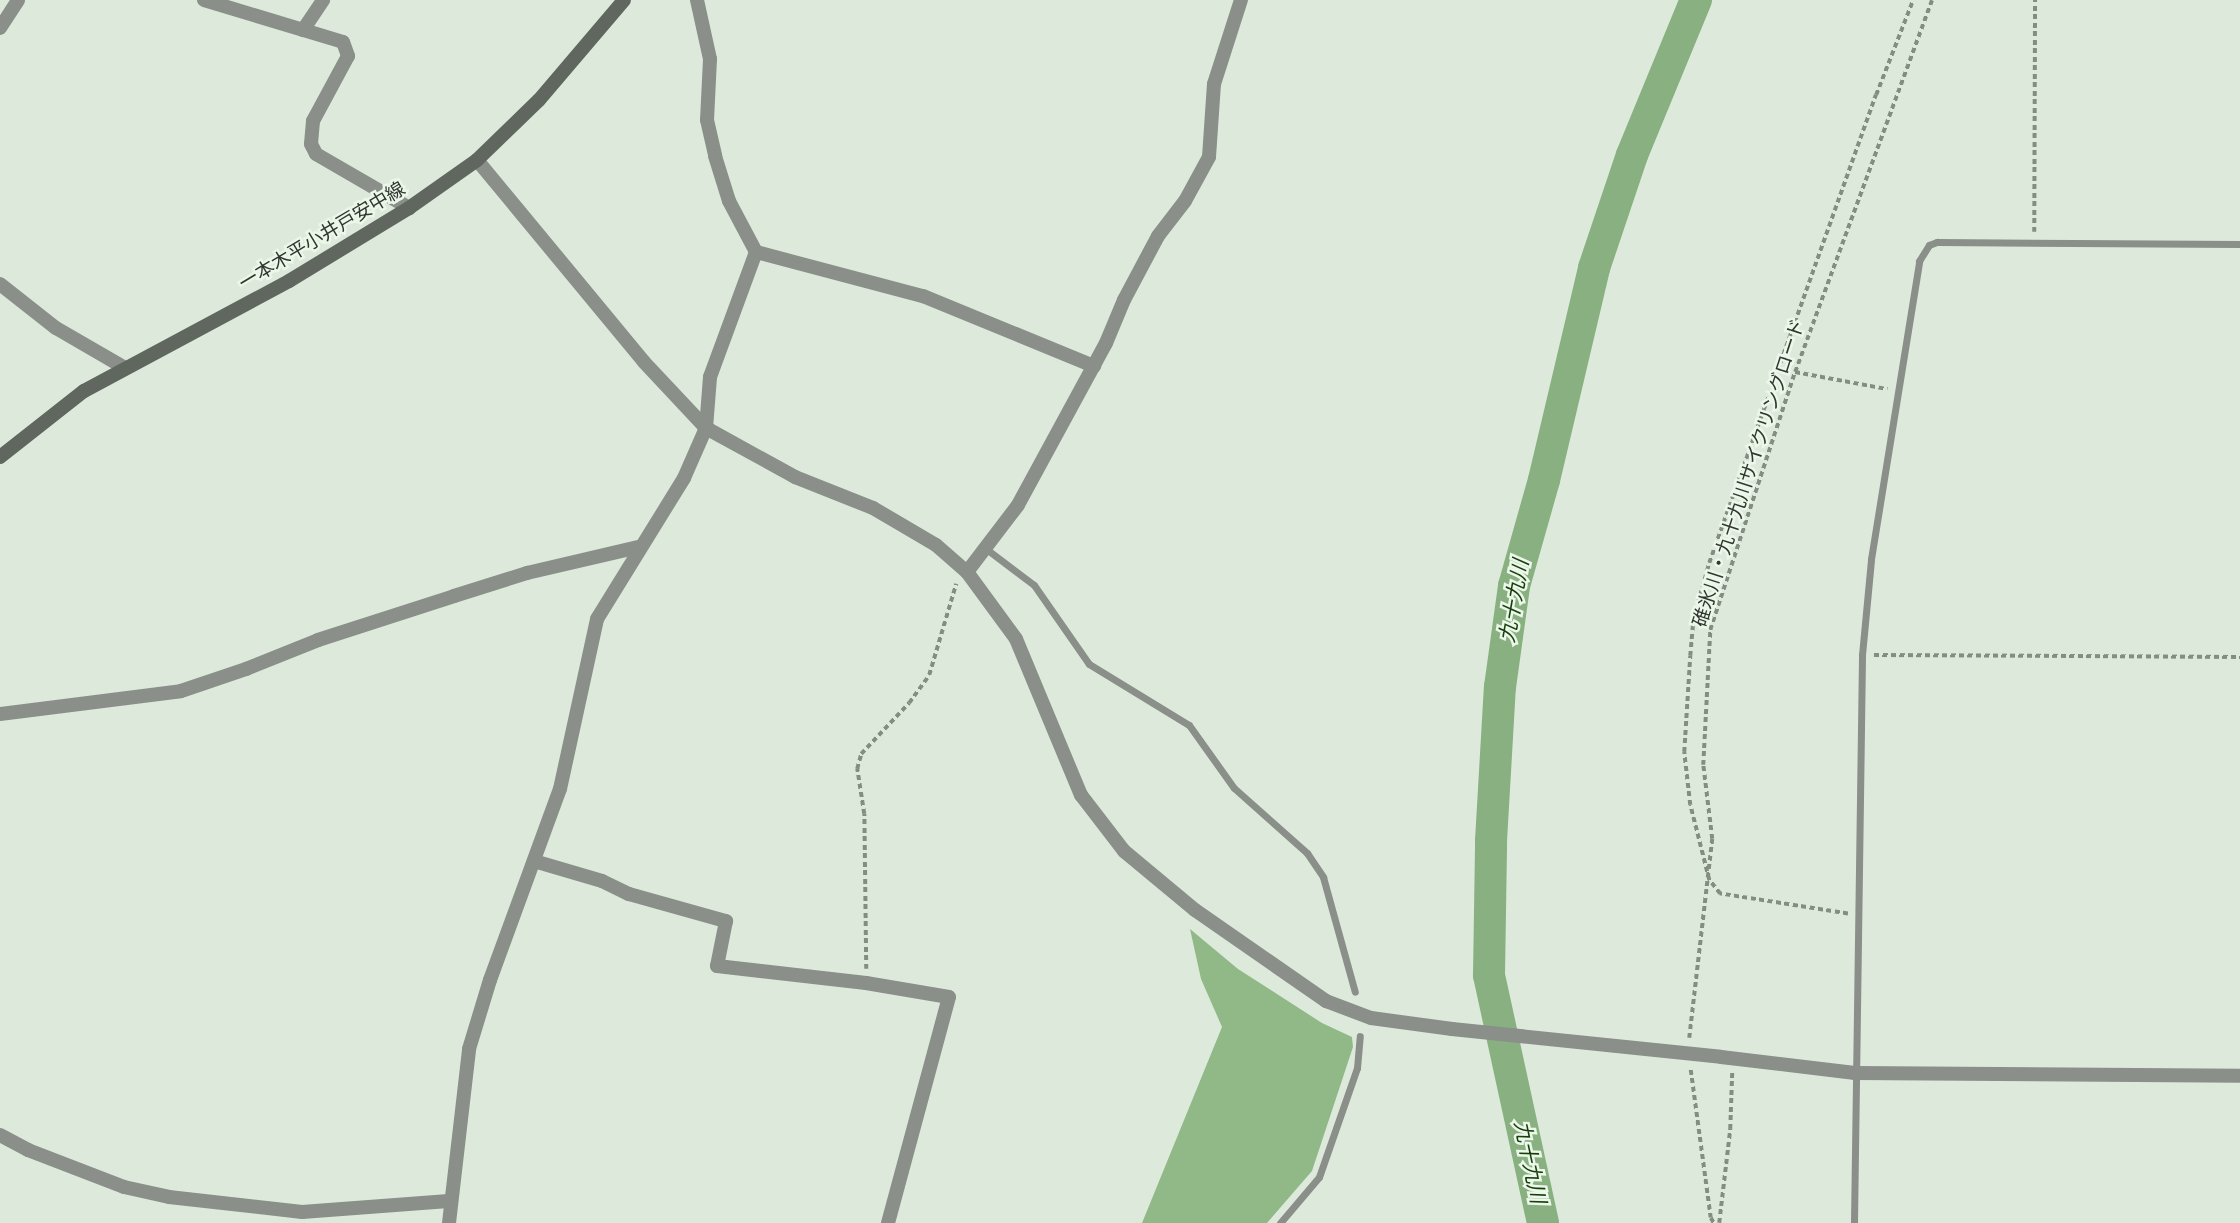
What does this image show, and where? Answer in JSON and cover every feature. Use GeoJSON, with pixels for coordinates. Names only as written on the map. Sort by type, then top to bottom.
{"type":"FeatureCollection","features":[{"type":"Feature","properties":{"kind":"main road","name":"一本木平小井戸安中線"},"geometry":{"type":"LineString","coordinates":[[0,457],[84,391],[289,281],[409,208],[477,160],[540,100],[624,0]]}},
{"type":"Feature","properties":{"kind":"street"},"geometry":{"type":"LineString","coordinates":[[0,27],[18,0]]}},
{"type":"Feature","properties":{"kind":"street"},"geometry":{"type":"LineString","coordinates":[[204,0],[343,42],[348,56],[313,121],[311,144],[316,154],[409,208]]}},
{"type":"Feature","properties":{"kind":"street"},"geometry":{"type":"LineString","coordinates":[[303,30],[323,0]]}},
{"type":"Feature","properties":{"kind":"street"},"geometry":{"type":"LineString","coordinates":[[697,0],[710,60],[707,120],[715,156],[729,201],[757,252],[923,296],[1094,366]]}},
{"type":"Feature","properties":{"kind":"street"},"geometry":{"type":"LineString","coordinates":[[967,572],[1018,505],[1094,366],[1158,236],[1185,201],[1209,157],[1214,84],[1241,0]]}},
{"type":"Feature","properties":{"kind":"street"},"geometry":{"type":"LineString","coordinates":[[477,160],[644,362],[706,428],[795,477],[873,508],[936,545],[967,572],[1016,639],[1082,795],[1124,851],[1195,910],[1326,1001],[1364,1016],[1452,1029],[1854,1073],[2240,1076]]}},
{"type":"Feature","properties":{"kind":"street"},"geometry":{"type":"LineString","coordinates":[[449,1223],[449,1201],[469,1049],[560,789],[597,619],[684,478],[706,428],[710,377],[757,252]]}},
{"type":"Feature","properties":{"kind":"street"},"geometry":{"type":"LineString","coordinates":[[0,284],[56,328],[125,368]]}},
{"type":"Feature","properties":{"kind":"street"},"geometry":{"type":"LineString","coordinates":[[0,713],[181,691],[246,669],[317,640],[478,588],[527,573],[639,547]]}},
{"type":"Feature","properties":{"kind":"street"},"geometry":{"type":"LineString","coordinates":[[534,861],[602,881],[629,894],[726,920],[717,966],[866,983],[949,997],[888,1223]]}},
{"type":"Feature","properties":{"kind":"street"},"geometry":{"type":"LineString","coordinates":[[0,1135],[28,1150],[124,1187],[169,1197],[302,1212],[449,1201]]}},
{"type":"Feature","properties":{"kind":"lane"},"geometry":{"type":"LineString","coordinates":[[1854,1223],[1856,915],[1862,655],[1871,559],[1896,390],[1919,261],[1929,245],[2034,240],[2240,243]]}},
{"type":"Feature","properties":{"kind":"lane"},"geometry":{"type":"LineString","coordinates":[[985,548],[1034,584],[1089,664],[1189,725],[1234,789],[1307,853],[1324,877],[1355,992]]}},
{"type":"Feature","properties":{"kind":"lane"},"geometry":{"type":"LineString","coordinates":[[1280,1223],[1319,1177],[1357,1068],[1360,1036]]}},
{"type":"Feature","properties":{"kind":"path"},"geometry":{"type":"LineString","coordinates":[[1856,915],[1720,894],[1709,880],[1690,805],[1684,752],[1693,620],[1709,563],[1776,371],[1913,0]]}},
{"type":"Feature","properties":{"kind":"path","name":"碓氷川・九十九川サイクリングロード"},"geometry":{"type":"LineString","coordinates":[[1689,1039],[1712,839],[1703,765],[1710,630],[1795,372],[1932,0]]}},
{"type":"Feature","properties":{"kind":"path"},"geometry":{"type":"LineString","coordinates":[[2034,240],[2035,0]]}},
{"type":"Feature","properties":{"kind":"path"},"geometry":{"type":"LineString","coordinates":[[1795,372],[1896,390]]}},
{"type":"Feature","properties":{"kind":"path"},"geometry":{"type":"LineString","coordinates":[[866,983],[864,814],[857,769],[862,754],[909,703],[929,675],[948,619],[953,589],[967,572]]}},
{"type":"Feature","properties":{"kind":"path"},"geometry":{"type":"LineString","coordinates":[[1862,655],[2240,657]]}},
{"type":"Feature","properties":{"kind":"path"},"geometry":{"type":"LineString","coordinates":[[1691,1066],[1711,1219],[1716,1223]]}},
{"type":"Feature","properties":{"kind":"path"},"geometry":{"type":"LineString","coordinates":[[1716,1223],[1730,1129],[1732,1071]]}},
{"type":"Feature","properties":{"kind":"green space"},"geometry":{"type":"Polygon","coordinates":[[[1190,929],[1238,969],[1322,1023],[1352,1037],[1353,1047],[1312,1171],[1267,1223],[1142,1223],[1222,1027],[1201,979],[1190,929]]]}},
{"type":"Feature","properties":{"kind":"waterway","name":"九十九川"},"geometry":{"type":"LineString","coordinates":[[1543,1223],[1489,975],[1491,841],[1500,687],[1514,586],[1544,480],[1594,268],[1632,155],[1696,0]]}}]}
